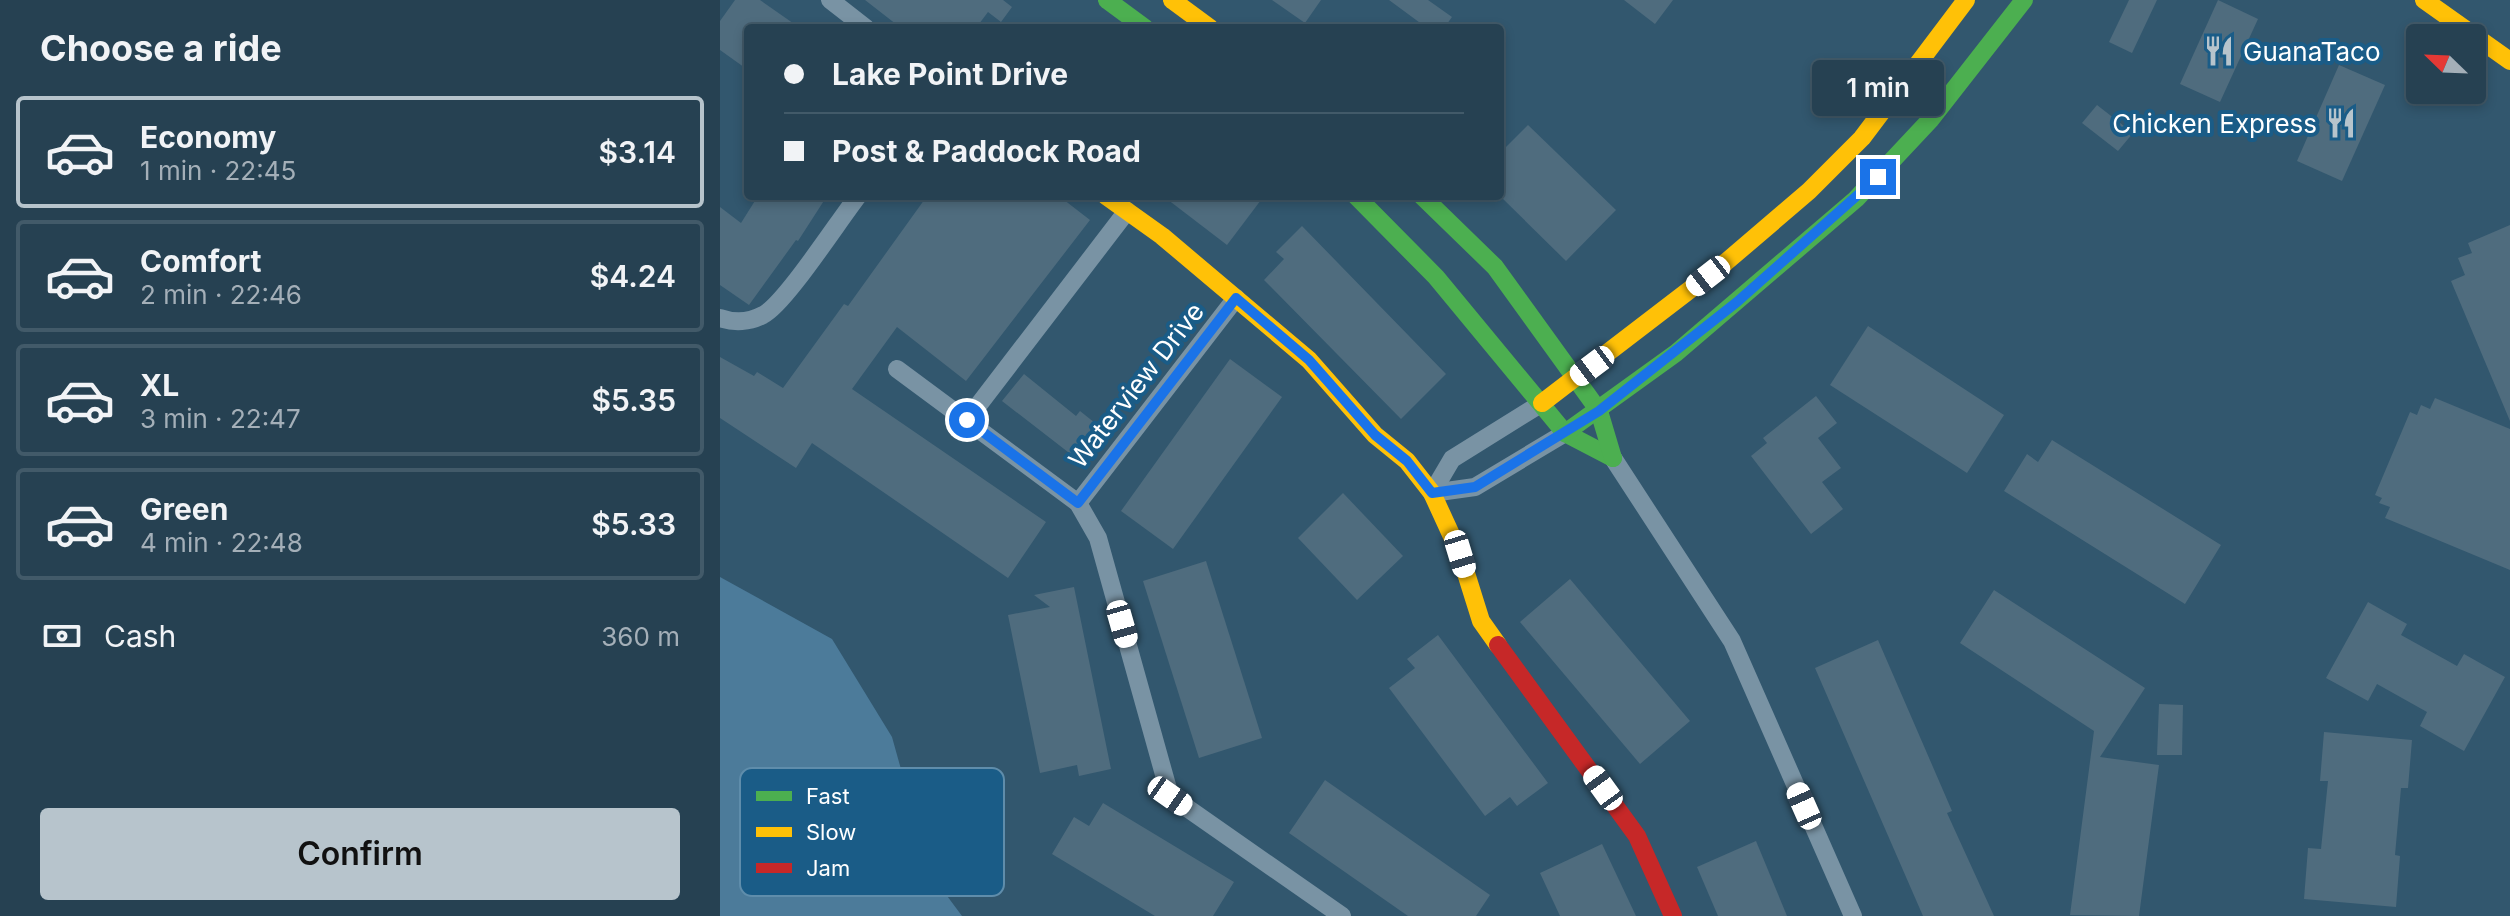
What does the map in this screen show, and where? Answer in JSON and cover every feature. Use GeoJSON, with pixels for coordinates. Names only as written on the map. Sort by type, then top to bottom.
{"type":"FeatureCollection","features":[{"type":"Feature","properties":{"kind":"street"},"geometry":{"type":"LineString","coordinates":[[830,0],[861,24]]}},
{"type":"Feature","properties":{"kind":"street"},"geometry":{"type":"LineString","coordinates":[[1107,0],[1140,24]]}},
{"type":"Feature","properties":{"kind":"street"},"geometry":{"type":"LineString","coordinates":[[1172,0],[1205,24]]}},
{"type":"Feature","properties":{"kind":"street"},"geometry":{"type":"LineString","coordinates":[[1432,493],[1475,487],[1599,411],[1737,302],[1848,207],[1897,127],[1966,0]]}},
{"type":"Feature","properties":{"kind":"street"},"geometry":{"type":"LineString","coordinates":[[1432,493],[1452,459],[1542,403],[1726,262],[1809,191],[1862,138],[1897,127],[1971,72],[2024,0]]}},
{"type":"Feature","properties":{"kind":"street"},"geometry":{"type":"LineString","coordinates":[[2424,0],[2510,61]]}},
{"type":"Feature","properties":{"kind":"street"},"geometry":{"type":"LineString","coordinates":[[720,318],[742,322],[765,314],[782,298],[855,200]]}},
{"type":"Feature","properties":{"kind":"street"},"geometry":{"type":"LineString","coordinates":[[1112,200],[1162,236],[1309,360],[1375,435],[1407,461],[1432,493],[1460,554],[1481,621],[1637,836],[1673,916]]}},
{"type":"Feature","properties":{"kind":"street"},"geometry":{"type":"LineString","coordinates":[[1360,200],[1436,277],[1565,433],[1613,458]]}},
{"type":"Feature","properties":{"kind":"street"},"geometry":{"type":"LineString","coordinates":[[1426,200],[1495,267],[1599,411],[1613,458],[1732,641],[1853,916]]}},
{"type":"Feature","properties":{"kind":"street"},"geometry":{"type":"LineString","coordinates":[[967,420],[1127,211]]}},
{"type":"Feature","properties":{"kind":"street","name":"Waterview Drive"},"geometry":{"type":"LineString","coordinates":[[1078,503],[1236,298]]}},
{"type":"Feature","properties":{"kind":"street"},"geometry":{"type":"LineString","coordinates":[[897,369],[1078,503],[1098,538],[1170,796],[1342,916]]}},
{"type":"Feature","properties":{"kind":"water"},"geometry":{"type":"Polygon","coordinates":[[[720,577],[832,639],[892,737],[901,768],[740,768],[740,896],[947,896],[962,916],[720,916],[720,577]]]}},
{"type":"Feature","properties":{"kind":"building"},"geometry":{"type":"Polygon","coordinates":[[[735,0],[760,0],[794,24],[744,24],[744,67],[720,50],[720,21],[735,0]]]}},
{"type":"Feature","properties":{"kind":"building"},"geometry":{"type":"Polygon","coordinates":[[[865,0],[1003,0],[1012,7],[1001,22],[988,12],[979,24],[896,24],[865,0]]]}},
{"type":"Feature","properties":{"kind":"building"},"geometry":{"type":"Polygon","coordinates":[[[1272,0],[1321,0],[1305,23],[1272,0]]]}},
{"type":"Feature","properties":{"kind":"building"},"geometry":{"type":"Polygon","coordinates":[[[1389,0],[1428,0],[1452,17],[1447,24],[1422,24],[1389,0]]]}},
{"type":"Feature","properties":{"kind":"building"},"geometry":{"type":"Polygon","coordinates":[[[1624,0],[1673,0],[1655,24],[1624,0]]]}},
{"type":"Feature","properties":{"kind":"building"},"geometry":{"type":"Polygon","coordinates":[[[2129,0],[2157,0],[2132,53],[2109,42],[2129,0]]]}},
{"type":"Feature","properties":{"kind":"building","name":"GuanaTaco"},"geometry":{"type":"Polygon","coordinates":[[[2218,0],[2258,19],[2220,102],[2180,84],[2218,0]]]}},
{"type":"Feature","properties":{"kind":"building","name":"Chicken Express"},"geometry":{"type":"Polygon","coordinates":[[[2339,65],[2385,85],[2342,181],[2297,161],[2339,65]]]}},
{"type":"Feature","properties":{"kind":"building"},"geometry":{"type":"Polygon","coordinates":[[[2097,105],[2133,133],[2118,151],[2082,123],[2097,105]]]}},
{"type":"Feature","properties":{"kind":"building"},"geometry":{"type":"Polygon","coordinates":[[[1528,125],[1616,210],[1566,261],[1504,200],[1504,149],[1528,125]]]}},
{"type":"Feature","properties":{"kind":"building"},"geometry":{"type":"Polygon","coordinates":[[[755,200],[824,200],[798,241],[749,305],[720,285],[720,207],[741,223],[755,200]]]}},
{"type":"Feature","properties":{"kind":"building"},"geometry":{"type":"Polygon","coordinates":[[[924,200],[1064,200],[1090,220],[966,381],[897,327],[852,389],[1046,522],[1008,578],[812,443],[796,468],[720,418],[720,357],[754,376],[757,372],[783,388],[844,304],[848,306],[924,200]]]}},
{"type":"Feature","properties":{"kind":"building"},"geometry":{"type":"Polygon","coordinates":[[[1168,200],[1261,200],[1227,245],[1168,200]]]}},
{"type":"Feature","properties":{"kind":"building"},"geometry":{"type":"Polygon","coordinates":[[[2510,225],[2510,421],[2451,281],[2465,275],[2458,258],[2472,253],[2468,243],[2510,225]]]}},
{"type":"Feature","properties":{"kind":"building"},"geometry":{"type":"Polygon","coordinates":[[[1302,226],[1446,374],[1401,419],[1264,280],[1284,259],[1276,252],[1302,226]]]}},
{"type":"Feature","properties":{"kind":"building"},"geometry":{"type":"Polygon","coordinates":[[[1868,326],[2004,415],[1967,473],[1830,385],[1868,326]]]}},
{"type":"Feature","properties":{"kind":"building"},"geometry":{"type":"Polygon","coordinates":[[[1230,359],[1282,397],[1173,549],[1121,511],[1230,359]]]}},
{"type":"Feature","properties":{"kind":"building"},"geometry":{"type":"Polygon","coordinates":[[[1024,374],[1076,416],[1080,411],[1110,435],[1086,466],[1002,401],[1024,374]]]}},
{"type":"Feature","properties":{"kind":"building"},"geometry":{"type":"Polygon","coordinates":[[[1816,396],[1837,423],[1818,438],[1841,468],[1822,482],[1843,509],[1811,534],[1751,456],[1767,443],[1763,438],[1816,396]]]}},
{"type":"Feature","properties":{"kind":"building"},"geometry":{"type":"Polygon","coordinates":[[[2435,398],[2510,429],[2510,570],[2385,518],[2390,507],[2379,503],[2382,498],[2375,495],[2410,412],[2417,415],[2421,405],[2430,409],[2435,398]]]}},
{"type":"Feature","properties":{"kind":"building"},"geometry":{"type":"Polygon","coordinates":[[[2052,440],[2221,545],[2185,604],[2004,491],[2027,454],[2038,462],[2052,440]]]}},
{"type":"Feature","properties":{"kind":"building"},"geometry":{"type":"Polygon","coordinates":[[[1343,493],[1403,556],[1357,600],[1298,538],[1343,493]]]}},
{"type":"Feature","properties":{"kind":"building"},"geometry":{"type":"Polygon","coordinates":[[[1206,561],[1262,738],[1199,758],[1143,581],[1206,561]]]}},
{"type":"Feature","properties":{"kind":"building"},"geometry":{"type":"Polygon","coordinates":[[[1570,579],[1690,721],[1640,764],[1520,622],[1570,579]]]}},
{"type":"Feature","properties":{"kind":"building"},"geometry":{"type":"Polygon","coordinates":[[[1074,587],[1111,769],[1079,776],[1077,765],[1040,773],[1008,615],[1050,607],[1034,595],[1074,587]]]}},
{"type":"Feature","properties":{"kind":"building"},"geometry":{"type":"Polygon","coordinates":[[[1994,590],[2145,688],[2100,757],[2159,765],[2139,916],[2070,915],[2094,731],[1960,643],[1994,590]]]}},
{"type":"Feature","properties":{"kind":"building"},"geometry":{"type":"Polygon","coordinates":[[[2368,602],[2407,624],[2401,635],[2457,666],[2464,654],[2505,677],[2464,751],[2420,726],[2427,712],[2377,684],[2368,701],[2326,678],[2368,602]]]}},
{"type":"Feature","properties":{"kind":"building"},"geometry":{"type":"Polygon","coordinates":[[[1438,635],[1548,783],[1517,806],[1510,797],[1485,816],[1389,688],[1415,668],[1407,659],[1438,635]]]}},
{"type":"Feature","properties":{"kind":"building"},"geometry":{"type":"Polygon","coordinates":[[[1878,640],[1952,811],[1947,813],[1994,916],[1923,916],[1815,668],[1878,640]]]}},
{"type":"Feature","properties":{"kind":"building"},"geometry":{"type":"Polygon","coordinates":[[[2159,704],[2183,705],[2182,755],[2157,755],[2159,704]]]}},
{"type":"Feature","properties":{"kind":"building"},"geometry":{"type":"Polygon","coordinates":[[[2324,732],[2412,740],[2408,788],[2401,788],[2395,855],[2400,856],[2396,907],[2304,899],[2308,848],[2321,849],[2328,781],[2320,781],[2324,732]]]}},
{"type":"Feature","properties":{"kind":"building"},"geometry":{"type":"Polygon","coordinates":[[[1325,780],[1490,895],[1476,916],[1408,916],[1289,833],[1325,780]]]}},
{"type":"Feature","properties":{"kind":"building"},"geometry":{"type":"Polygon","coordinates":[[[1103,803],[1234,882],[1213,916],[1155,916],[1052,854],[1074,817],[1089,826],[1103,803]]]}},
{"type":"Feature","properties":{"kind":"building"},"geometry":{"type":"Polygon","coordinates":[[[1756,841],[1787,916],[1718,916],[1697,867],[1756,841]]]}},
{"type":"Feature","properties":{"kind":"building"},"geometry":{"type":"Polygon","coordinates":[[[1602,844],[1636,916],[1560,916],[1540,873],[1602,844]]]}},
{"type":"Feature","properties":{"kind":"traffic: fast"},"geometry":{"type":"LineString","coordinates":[[1107,0],[1140,24]]}},
{"type":"Feature","properties":{"kind":"traffic: fast"},"geometry":{"type":"LineString","coordinates":[[1565,433],[1676,353],[1856,199],[1931,119],[2024,0]]}},
{"type":"Feature","properties":{"kind":"traffic: fast"},"geometry":{"type":"LineString","coordinates":[[1360,200],[1436,277],[1565,433],[1613,458]]}},
{"type":"Feature","properties":{"kind":"traffic: fast"},"geometry":{"type":"LineString","coordinates":[[1426,200],[1495,267],[1599,411],[1613,458]]}},
{"type":"Feature","properties":{"kind":"traffic: slow"},"geometry":{"type":"LineString","coordinates":[[1172,0],[1205,24]]}},
{"type":"Feature","properties":{"kind":"traffic: slow"},"geometry":{"type":"LineString","coordinates":[[1542,403],[1726,262],[1809,191],[1862,138],[1966,0]]}},
{"type":"Feature","properties":{"kind":"traffic: slow"},"geometry":{"type":"LineString","coordinates":[[2424,0],[2510,61]]}},
{"type":"Feature","properties":{"kind":"traffic: slow"},"geometry":{"type":"LineString","coordinates":[[1112,200],[1162,236],[1309,360],[1375,435],[1407,461],[1432,493],[1460,554],[1481,621],[1498,645]]}},
{"type":"Feature","properties":{"kind":"traffic: jam"},"geometry":{"type":"LineString","coordinates":[[1498,645],[1637,836],[1673,916]]}},
{"type":"Feature","properties":{"kind":"place","name":"GuanaTaco"},"geometry":{"type":"Point","coordinates":[2219,51]}},
{"type":"Feature","properties":{"kind":"place","name":"Chicken Express"},"geometry":{"type":"Point","coordinates":[2341,123]}},
{"type":"Feature","properties":{"kind":"route"},"geometry":{"type":"LineString","coordinates":[[967,420],[1078,503],[1236,298],[1309,360],[1375,435],[1407,461],[1432,493],[1475,487],[1599,411],[1737,302],[1848,207],[1878,177]]}}]}
